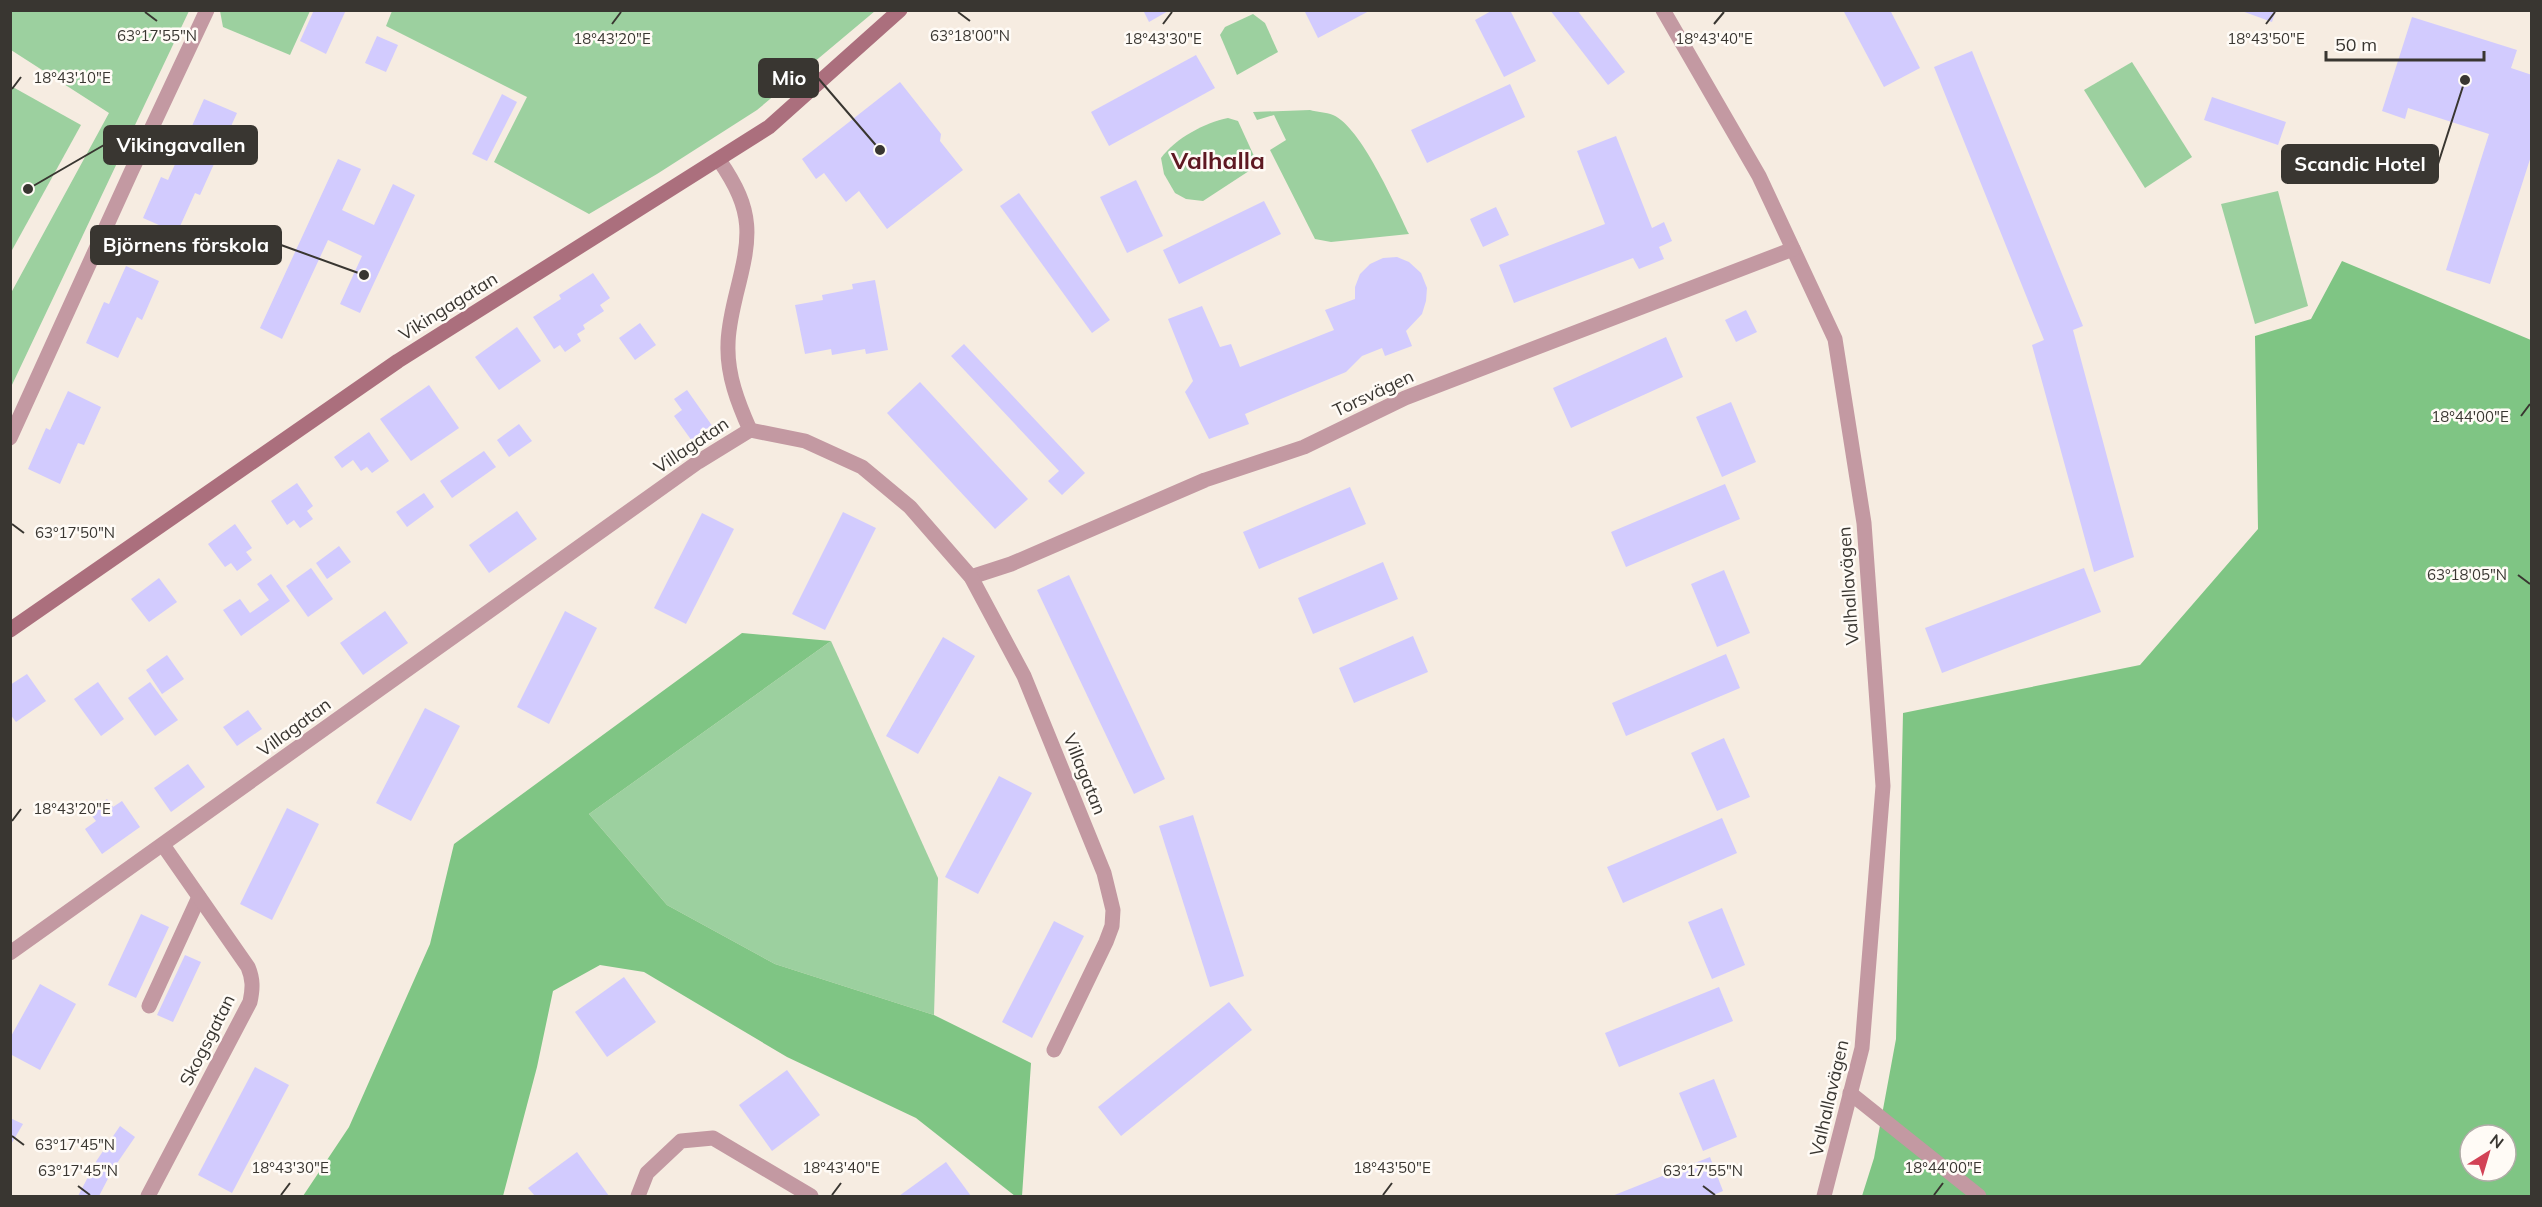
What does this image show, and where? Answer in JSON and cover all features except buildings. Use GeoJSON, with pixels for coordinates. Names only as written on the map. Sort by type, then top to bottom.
{"type":"FeatureCollection","features":[{"type":"Feature","properties":{"kind":"street"},"geometry":{"type":"LineString","coordinates":[[10,438],[207,10]]}},
{"type":"Feature","properties":{"kind":"street","name":"Vikingagatan"},"geometry":{"type":"LineString","coordinates":[[10,630],[398,361],[769,127],[900,10]]}},
{"type":"Feature","properties":{"kind":"street","name":"Valhallavägen"},"geometry":{"type":"LineString","coordinates":[[1663,10],[1759,176],[1835,339],[1864,523],[1883,786],[1862,1048],[1824,1197]]}},
{"type":"Feature","properties":{"kind":"street"},"geometry":{"type":"LineString","coordinates":[[719,160],[739,192],[747,224],[746,255],[729,324],[728,345],[733,384],[750,430]]}},
{"type":"Feature","properties":{"kind":"street","name":"Torsvägen"},"geometry":{"type":"LineString","coordinates":[[971,577],[1011,564],[1205,480],[1304,447],[1405,398],[1793,249]]}},
{"type":"Feature","properties":{"kind":"street","name":"Villagatan"},"geometry":{"type":"LineString","coordinates":[[10,953],[698,462],[750,430],[805,441],[862,467],[910,507],[971,577],[1024,676],[1110,891],[1113,910],[1112,926],[1106,942],[1054,1050]]}},
{"type":"Feature","properties":{"kind":"street","name":"Skogsgatan"},"geometry":{"type":"LineString","coordinates":[[148,1197],[250,1002],[253,991],[253,979],[248,967],[163,844]]}},
{"type":"Feature","properties":{"kind":"street"},"geometry":{"type":"LineString","coordinates":[[149,1006],[199,897]]}},
{"type":"Feature","properties":{"kind":"street"},"geometry":{"type":"LineString","coordinates":[[1850,1093],[1979,1197]]}},
{"type":"Feature","properties":{"kind":"street"},"geometry":{"type":"LineString","coordinates":[[638,1197],[646,1173],[681,1141],[713,1138],[811,1197]]}},
{"type":"Feature","properties":{"kind":"green space"},"geometry":{"type":"Polygon","coordinates":[[[11,10],[189,11],[11,387],[11,293],[109,113],[11,50],[11,10]]]}},
{"type":"Feature","properties":{"kind":"green space"},"geometry":{"type":"Polygon","coordinates":[[[220,10],[310,11],[290,55],[223,27],[220,10]]]}},
{"type":"Feature","properties":{"kind":"green space"},"geometry":{"type":"Polygon","coordinates":[[[392,10],[875,11],[757,110],[589,214],[494,162],[527,97],[386,26],[392,10]]]}},
{"type":"Feature","properties":{"kind":"green space"},"geometry":{"type":"Polygon","coordinates":[[[1253,14],[1265,23],[1278,52],[1237,75],[1220,35],[1225,27],[1253,14]]]}},
{"type":"Feature","properties":{"kind":"green space"},"geometry":{"type":"Polygon","coordinates":[[[2132,62],[2192,157],[2145,188],[2084,90],[2132,62]]]}},
{"type":"Feature","properties":{"kind":"green space"},"geometry":{"type":"Polygon","coordinates":[[[11,86],[81,125],[11,252],[11,86]]]}},
{"type":"Feature","properties":{"kind":"green space"},"geometry":{"type":"Polygon","coordinates":[[[1310,110],[1333,115],[1344,122],[1355,135],[1376,168],[1409,234],[1331,242],[1315,239],[1270,150],[1286,140],[1274,115],[1257,120],[1253,112],[1310,110]]]}},
{"type":"Feature","properties":{"kind":"green space"},"geometry":{"type":"Polygon","coordinates":[[[1228,118],[1238,121],[1254,156],[1252,169],[1203,201],[1186,199],[1175,193],[1164,174],[1161,158],[1174,144],[1191,132],[1228,118]]]}},
{"type":"Feature","properties":{"kind":"green space"},"geometry":{"type":"Polygon","coordinates":[[[2278,191],[2308,306],[2255,324],[2221,204],[2278,191]]]}},
{"type":"Feature","properties":{"kind":"green space"},"geometry":{"type":"Polygon","coordinates":[[[2342,261],[2531,340],[2531,1196],[1862,1196],[1874,1158],[1896,1039],[1903,713],[2140,665],[2258,529],[2255,336],[2311,319],[2342,261]]]}},
{"type":"Feature","properties":{"kind":"green space"},"geometry":{"type":"Polygon","coordinates":[[[742,633],[831,641],[589,814],[667,905],[775,964],[934,1015],[1031,1063],[1022,1196],[1015,1196],[916,1118],[787,1057],[644,972],[600,965],[553,991],[537,1067],[503,1196],[303,1196],[349,1127],[430,944],[454,844],[742,633]]]}},
{"type":"Feature","properties":{"kind":"green space"},"geometry":{"type":"Polygon","coordinates":[[[831,641],[938,878],[934,1015],[775,964],[667,905],[589,814],[831,641]]]}},
{"type":"Feature","properties":{"kind":"place","name":"Scandic Hotel"},"geometry":{"type":"Point","coordinates":[2465,80]}},
{"type":"Feature","properties":{"kind":"place","name":"Mio"},"geometry":{"type":"Point","coordinates":[880,150]}},
{"type":"Feature","properties":{"kind":"place","name":"Vikingavallen"},"geometry":{"type":"Point","coordinates":[28,189]}},
{"type":"Feature","properties":{"kind":"place","name":"Björnens förskola"},"geometry":{"type":"Point","coordinates":[364,275]}},
{"type":"Feature","properties":{"kind":"district","name":"Valhalla"},"geometry":{"type":"Point","coordinates":[1218,160]}}]}
